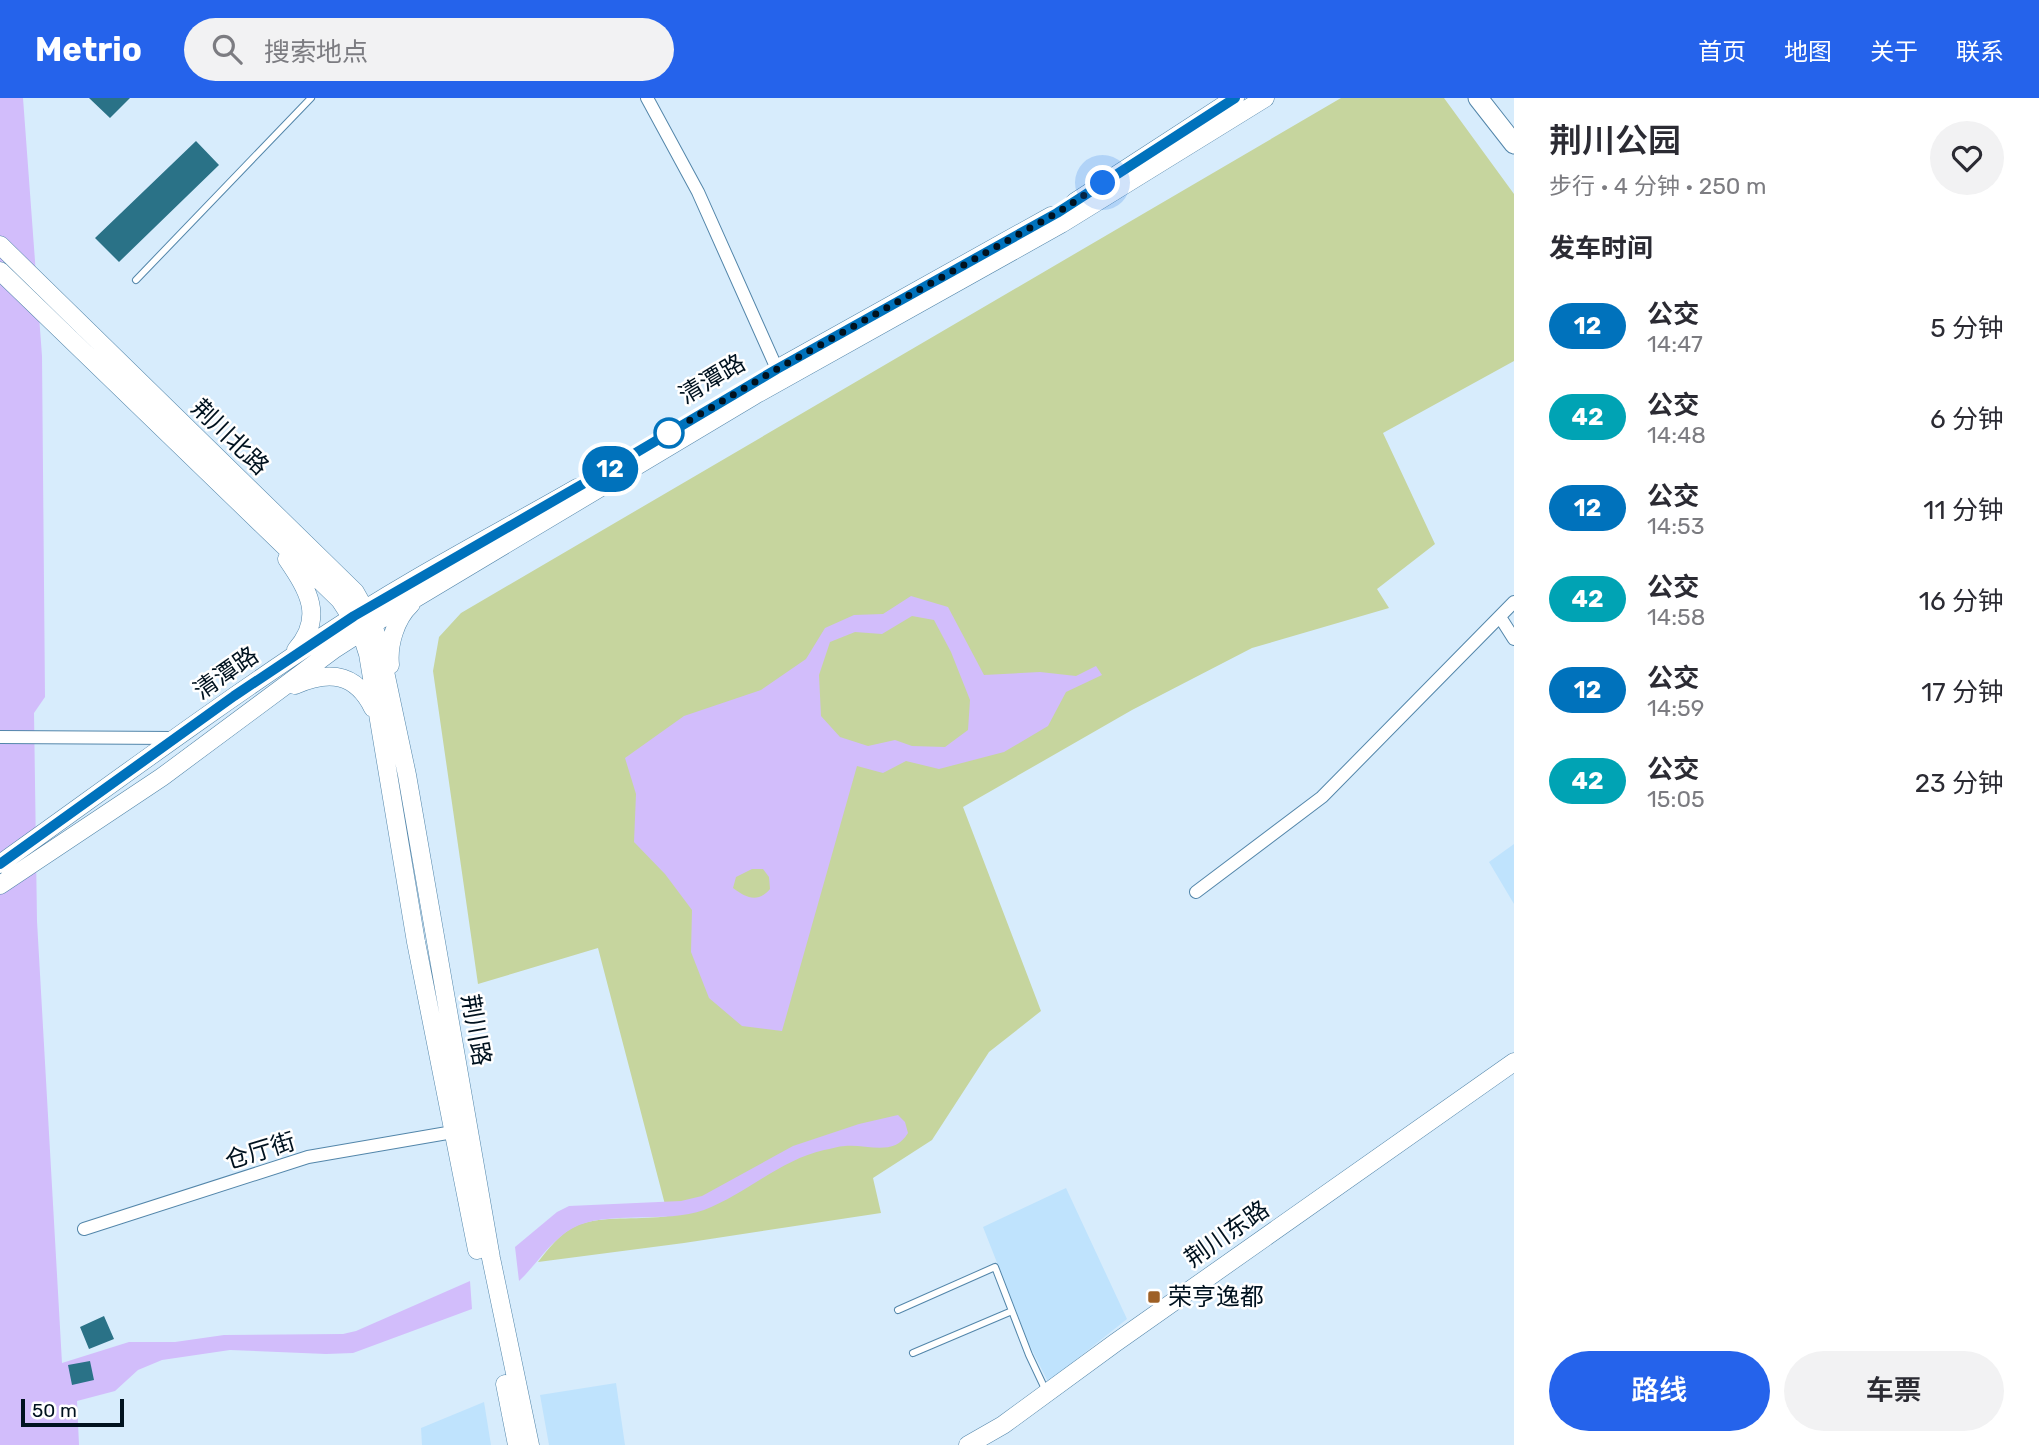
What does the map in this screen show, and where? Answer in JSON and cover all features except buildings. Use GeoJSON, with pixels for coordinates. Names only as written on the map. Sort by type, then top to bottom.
{"type":"FeatureCollection","features":[{"type":"Feature","properties":{"kind":"main road","name":"清潭路"},"geometry":{"type":"LineString","coordinates":[[0,885],[162,777],[275,693],[363,621],[595,477],[777,369],[1057,213],[1235,98]]}},
{"type":"Feature","properties":{"kind":"main road","name":"清潭路"},"geometry":{"type":"LineString","coordinates":[[0,864],[286,661],[422,594],[755,395],[1061,224],[1265,98]]}},
{"type":"Feature","properties":{"kind":"main road"},"geometry":{"type":"LineString","coordinates":[[1478,98],[1514,144]]}},
{"type":"Feature","properties":{"kind":"main road","name":"荆川北路"},"geometry":{"type":"LineString","coordinates":[[0,245],[355,592],[363,621]]}},
{"type":"Feature","properties":{"kind":"main road","name":"荆川北路"},"geometry":{"type":"LineString","coordinates":[[0,271],[363,621]]}},
{"type":"Feature","properties":{"kind":"main road"},"geometry":{"type":"LineString","coordinates":[[268,530],[312,601],[312,621],[304,641],[286,661]]}},
{"type":"Feature","properties":{"kind":"main road"},"geometry":{"type":"LineString","coordinates":[[387,720],[389,655],[396,626],[405,609],[422,594]]}},
{"type":"Feature","properties":{"kind":"main road","name":"荆川路"},"geometry":{"type":"LineString","coordinates":[[363,621],[387,720],[416,942],[517,1445]]}},
{"type":"Feature","properties":{"kind":"main road"},"geometry":{"type":"LineString","coordinates":[[275,693],[307,679],[340,676],[359,685],[387,720]]}},
{"type":"Feature","properties":{"kind":"main road","name":"荆川路"},"geometry":{"type":"LineString","coordinates":[[387,720],[407,775],[491,1258],[530,1445]]}},
{"type":"Feature","properties":{"kind":"main road","name":"荆川东路"},"geometry":{"type":"LineString","coordinates":[[968,1445],[1003,1425],[1514,1062]]}},
{"type":"Feature","properties":{"kind":"street"},"geometry":{"type":"LineString","coordinates":[[647,98],[698,192],[777,369]]}},
{"type":"Feature","properties":{"kind":"street"},"geometry":{"type":"LineString","coordinates":[[1196,892],[1322,797],[1514,602]]}},
{"type":"Feature","properties":{"kind":"street"},"geometry":{"type":"LineString","coordinates":[[1500,617],[1514,639]]}},
{"type":"Feature","properties":{"kind":"street"},"geometry":{"type":"LineString","coordinates":[[0,737],[176,738]]}},
{"type":"Feature","properties":{"kind":"street","name":"仓厅街"},"geometry":{"type":"LineString","coordinates":[[84,1229],[308,1157],[453,1132]]}},
{"type":"Feature","properties":{"kind":"lane"},"geometry":{"type":"LineString","coordinates":[[136,281],[311,98]]}},
{"type":"Feature","properties":{"kind":"lane"},"geometry":{"type":"LineString","coordinates":[[898,1310],[995,1268],[1047,1393]]}},
{"type":"Feature","properties":{"kind":"lane"},"geometry":{"type":"LineString","coordinates":[[913,1353],[1012,1311]]}},
{"type":"Feature","properties":{"kind":"shaded area"},"geometry":{"type":"Polygon","coordinates":[[[0,98],[23,98],[42,356],[45,697],[34,713],[37,921],[62,1363],[129,1342],[175,1342],[224,1335],[343,1334],[356,1331],[470,1281],[472,1309],[353,1353],[230,1350],[162,1360],[138,1370],[115,1391],[77,1401],[79,1445],[0,1445],[0,98]]]}},
{"type":"Feature","properties":{"kind":"shaded area"},"geometry":{"type":"Polygon","coordinates":[[[911,596],[948,607],[984,675],[1040,672],[1076,676],[1096,666],[1102,675],[1066,692],[1048,726],[1004,752],[939,769],[906,761],[883,773],[857,766],[782,1031],[742,1026],[709,998],[691,952],[692,910],[665,874],[634,842],[636,794],[625,758],[684,716],[761,690],[806,659],[825,628],[854,615],[883,614],[911,596]],[[912,616],[882,634],[855,632],[830,642],[819,675],[821,716],[840,737],[868,746],[895,740],[912,746],[945,747],[968,730],[970,700],[951,652],[934,620],[912,616]],[[752,869],[736,877],[733,888],[752,898],[761,896],[770,889],[769,877],[763,869],[752,869]]]}},
{"type":"Feature","properties":{"kind":"shaded area"},"geometry":{"type":"Polygon","coordinates":[[[1514,844],[1514,904],[1489,862],[1514,844]]]}},
{"type":"Feature","properties":{"kind":"shaded area"},"geometry":{"type":"Polygon","coordinates":[[[898,1115],[905,1122],[908,1133],[895,1145],[880,1148],[842,1146],[808,1155],[719,1203],[689,1214],[618,1218],[573,1228],[551,1246],[519,1281],[515,1247],[557,1212],[569,1206],[681,1201],[702,1196],[793,1146],[859,1124],[898,1115]]]}},
{"type":"Feature","properties":{"kind":"shaded area"},"geometry":{"type":"Polygon","coordinates":[[[1066,1188],[1127,1319],[1048,1382],[1029,1344],[983,1227],[1066,1188]]]}},
{"type":"Feature","properties":{"kind":"shaded area"},"geometry":{"type":"Polygon","coordinates":[[[616,1383],[625,1445],[549,1445],[540,1395],[616,1383]]]}},
{"type":"Feature","properties":{"kind":"shaded area"},"geometry":{"type":"Polygon","coordinates":[[[484,1402],[491,1445],[422,1445],[421,1428],[484,1402]]]}},
{"type":"Feature","properties":{"kind":"green space"},"geometry":{"type":"Polygon","coordinates":[[[1341,98],[1444,98],[1514,194],[1514,361],[1383,433],[1435,544],[1377,589],[1389,608],[1252,648],[1132,710],[963,807],[1041,1011],[989,1052],[932,1140],[873,1178],[881,1213],[538,1262],[558,1239],[577,1225],[604,1220],[668,1216],[598,948],[478,984],[433,671],[439,637],[461,613],[1341,98]]]}},
{"type":"Feature","properties":{"kind":"bus line","name":"12"},"geometry":{"type":"LineString","coordinates":[[0,864],[234,696],[354,616],[777,369],[1057,213],[1235,98]]}},
{"type":"Feature","properties":{"kind":"place","name":"荣亨逸都"},"geometry":{"type":"Point","coordinates":[1154,1297]}},
{"type":"Feature","properties":{"kind":"route"},"geometry":{"type":"LineString","coordinates":[[669,433],[663,436],[955,268],[1057,213],[1103,183]]}}]}
